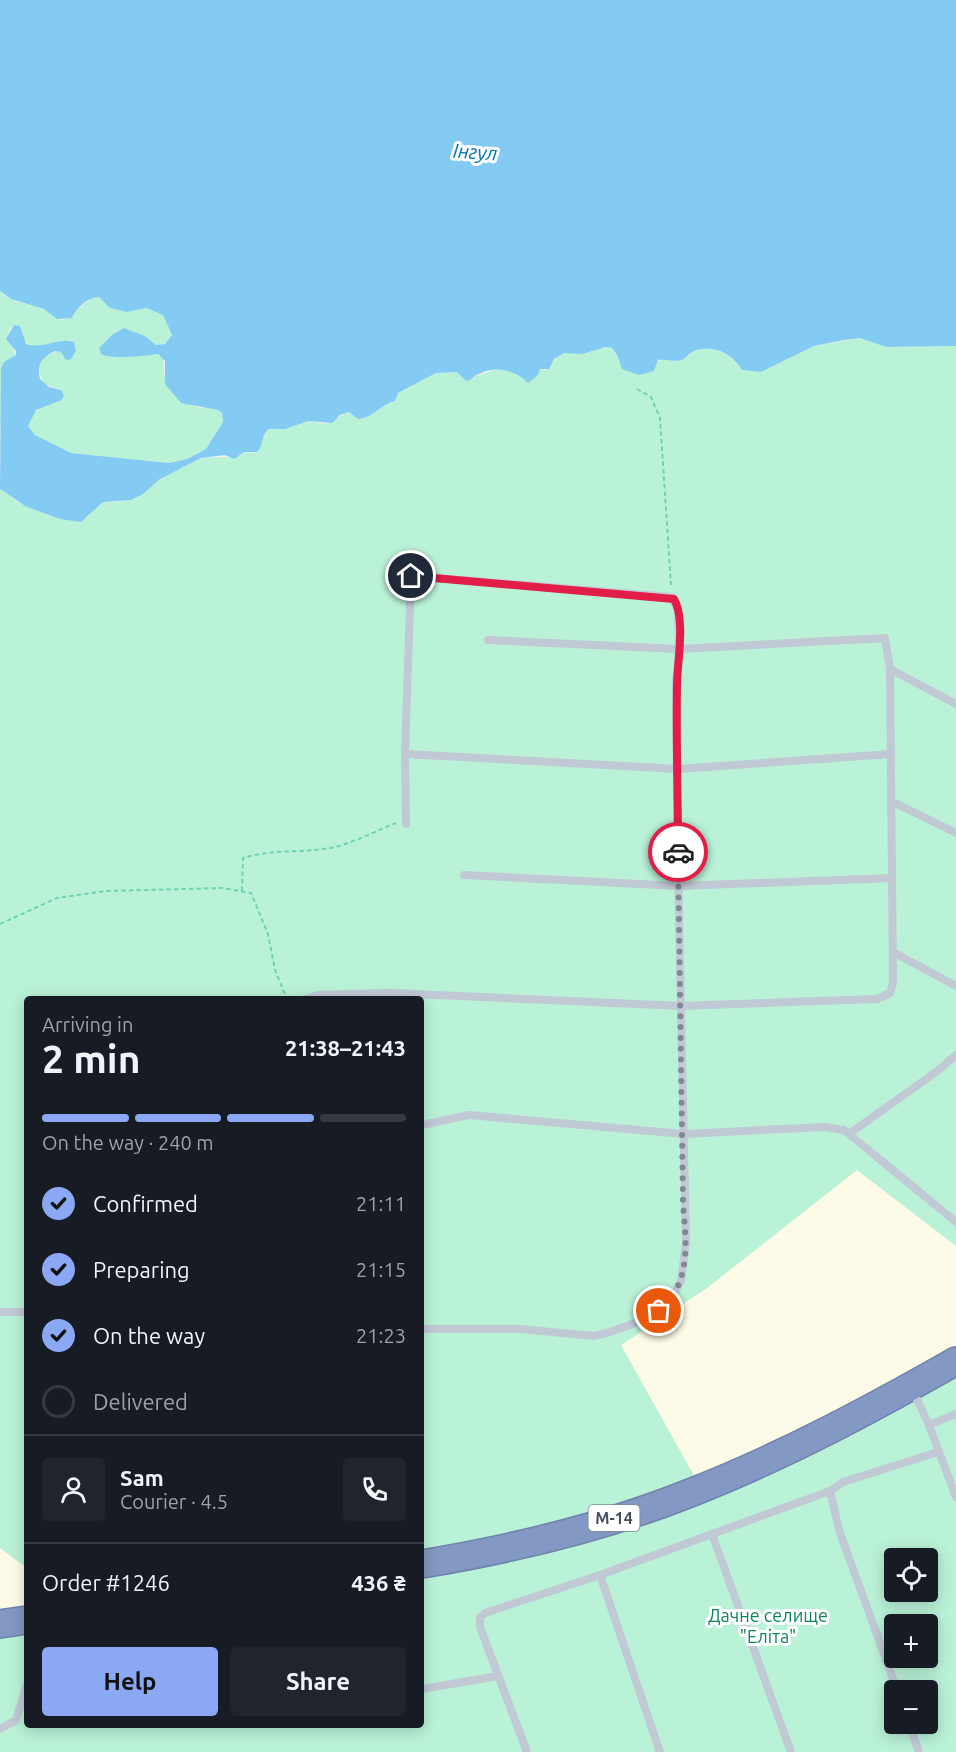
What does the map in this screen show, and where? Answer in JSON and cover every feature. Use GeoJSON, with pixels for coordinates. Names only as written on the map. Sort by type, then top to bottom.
{"type":"FeatureCollection","features":[{"type":"Feature","properties":{"kind":"highway","name":"М-14"},"geometry":{"type":"LineString","coordinates":[[424,1564],[518,1545],[688,1494],[780,1455],[956,1362]]}},
{"type":"Feature","properties":{"kind":"highway"},"geometry":{"type":"LineString","coordinates":[[0,1624],[24,1620]]}},
{"type":"Feature","properties":{"kind":"lane"},"geometry":{"type":"LineString","coordinates":[[400,575],[672,597],[678,610],[679,649],[676,683],[685,1265],[676,1293],[659,1311],[638,1322],[594,1336],[520,1329],[424,1329]]}},
{"type":"Feature","properties":{"kind":"lane"},"geometry":{"type":"LineString","coordinates":[[406,821],[405,754],[411,576]]}},
{"type":"Feature","properties":{"kind":"lane"},"geometry":{"type":"LineString","coordinates":[[424,997],[681,1006],[877,999],[890,993],[893,983],[890,669],[885,638],[679,649],[488,640]]}},
{"type":"Feature","properties":{"kind":"lane"},"geometry":{"type":"LineString","coordinates":[[890,669],[956,704]]}},
{"type":"Feature","properties":{"kind":"lane"},"geometry":{"type":"LineString","coordinates":[[405,754],[678,769],[891,754]]}},
{"type":"Feature","properties":{"kind":"lane"},"geometry":{"type":"LineString","coordinates":[[891,801],[956,833]]}},
{"type":"Feature","properties":{"kind":"lane"},"geometry":{"type":"LineString","coordinates":[[464,875],[680,886],[892,878]]}},
{"type":"Feature","properties":{"kind":"lane"},"geometry":{"type":"LineString","coordinates":[[893,952],[956,986]]}},
{"type":"Feature","properties":{"kind":"lane"},"geometry":{"type":"LineString","coordinates":[[315,996],[391,996]]}},
{"type":"Feature","properties":{"kind":"lane"},"geometry":{"type":"LineString","coordinates":[[849,1134],[956,1055]]}},
{"type":"Feature","properties":{"kind":"lane"},"geometry":{"type":"LineString","coordinates":[[424,1125],[469,1115],[684,1134],[824,1127],[844,1130],[956,1222]]}},
{"type":"Feature","properties":{"kind":"lane"},"geometry":{"type":"LineString","coordinates":[[0,1312],[24,1312]]}},
{"type":"Feature","properties":{"kind":"lane"},"geometry":{"type":"LineString","coordinates":[[911,1387],[929,1425],[956,1497]]}},
{"type":"Feature","properties":{"kind":"lane"},"geometry":{"type":"LineString","coordinates":[[929,1425],[956,1414]]}},
{"type":"Feature","properties":{"kind":"lane"},"geometry":{"type":"LineString","coordinates":[[527,1752],[480,1627],[480,1617],[485,1613],[600,1575],[830,1491],[843,1482],[938,1452]]}},
{"type":"Feature","properties":{"kind":"lane"},"geometry":{"type":"LineString","coordinates":[[830,1491],[839,1530],[893,1680]]}},
{"type":"Feature","properties":{"kind":"lane"},"geometry":{"type":"LineString","coordinates":[[712,1534],[791,1752]]}},
{"type":"Feature","properties":{"kind":"lane"},"geometry":{"type":"LineString","coordinates":[[600,1575],[660,1752]]}},
{"type":"Feature","properties":{"kind":"lane"},"geometry":{"type":"LineString","coordinates":[[424,1689],[498,1676]]}},
{"type":"Feature","properties":{"kind":"lane"},"geometry":{"type":"LineString","coordinates":[[0,1729],[16,1720],[24,1694]]}},
{"type":"Feature","properties":{"kind":"lane"},"geometry":{"type":"LineString","coordinates":[[913,1734],[919,1752]]}},
{"type":"Feature","properties":{"kind":"path"},"geometry":{"type":"LineString","coordinates":[[637,389],[651,397],[660,418],[672,597]]}},
{"type":"Feature","properties":{"kind":"path"},"geometry":{"type":"LineString","coordinates":[[242,891],[243,858],[264,851],[297,853],[333,848],[406,821]]}},
{"type":"Feature","properties":{"kind":"path"},"geometry":{"type":"LineString","coordinates":[[0,924],[57,898],[106,891],[222,888],[251,893],[268,934],[275,970],[286,996]]}},
{"type":"Feature","properties":{"kind":"shaded area"},"geometry":{"type":"Polygon","coordinates":[[[857,1170],[956,1246],[956,1354],[698,1483],[621,1345],[707,1288],[857,1170]]]}},
{"type":"Feature","properties":{"kind":"shaded area"},"geometry":{"type":"Polygon","coordinates":[[[0,1548],[24,1566],[24,1612],[0,1616],[0,1548]]]}},
{"type":"Feature","properties":{"kind":"green space"},"geometry":{"type":"Polygon","coordinates":[[[0,291],[9,298],[43,309],[63,320],[93,297],[99,297],[110,308],[122,311],[146,308],[163,315],[172,335],[165,344],[156,345],[145,336],[124,329],[117,331],[99,348],[99,351],[112,357],[157,354],[163,357],[165,379],[196,407],[218,410],[222,413],[223,422],[206,449],[187,459],[169,463],[71,453],[34,435],[28,426],[32,415],[41,408],[62,400],[64,395],[61,390],[43,383],[38,367],[46,355],[76,346],[71,340],[42,347],[32,346],[24,341],[22,331],[11,327],[7,335],[16,355],[2,365],[3,404],[0,426],[0,291]]]}},
{"type":"Feature","properties":{"kind":"green space"},"geometry":{"type":"Polygon","coordinates":[[[860,338],[886,347],[956,346],[956,1246],[857,1170],[707,1288],[621,1345],[698,1483],[653,1500],[424,1556],[424,996],[24,996],[24,1566],[0,1548],[0,489],[19,503],[60,519],[85,519],[103,502],[128,501],[136,498],[166,475],[200,459],[235,457],[244,452],[253,453],[269,429],[308,421],[326,424],[350,411],[358,419],[368,416],[383,405],[393,402],[398,393],[436,373],[457,372],[473,377],[501,368],[547,370],[554,360],[564,353],[608,348],[615,352],[620,365],[655,363],[665,359],[685,359],[698,348],[706,347],[723,353],[742,370],[761,372],[814,346],[860,338]]]}},
{"type":"Feature","properties":{"kind":"green space","name":"Дачне селище \"Еліта\""},"geometry":{"type":"Polygon","coordinates":[[[956,1370],[956,1752],[0,1752],[0,1632],[24,1628],[24,1728],[424,1728],[424,1573],[520,1554],[956,1370]]]}},
{"type":"Feature","properties":{"kind":"water","name":"Інгул"},"geometry":{"type":"Polygon","coordinates":[[[0,0],[956,0],[956,346],[886,347],[860,338],[844,340],[814,346],[761,372],[742,370],[727,354],[720,351],[699,349],[685,359],[658,360],[654,371],[639,375],[622,369],[612,348],[605,347],[582,354],[564,353],[554,359],[549,369],[540,369],[538,375],[528,383],[518,375],[498,369],[485,371],[466,381],[457,372],[436,373],[398,393],[395,401],[363,418],[358,419],[349,412],[340,415],[332,423],[308,421],[285,429],[269,429],[257,452],[244,452],[234,459],[225,455],[201,458],[160,479],[143,494],[131,500],[103,502],[81,522],[60,519],[25,506],[0,489],[1,368],[4,362],[16,355],[16,351],[6,339],[14,325],[20,326],[26,344],[39,346],[62,341],[74,342],[76,351],[71,359],[66,360],[61,352],[55,351],[41,362],[40,379],[49,387],[61,390],[64,395],[62,400],[36,410],[28,426],[35,435],[71,453],[169,463],[187,459],[206,449],[223,422],[222,413],[218,410],[181,403],[165,384],[165,361],[158,354],[120,357],[101,354],[99,348],[113,334],[124,328],[145,336],[156,345],[165,344],[172,335],[163,315],[146,308],[127,312],[110,308],[99,297],[83,304],[72,318],[57,319],[44,309],[11,299],[0,291],[0,0]]]}},
{"type":"Feature","properties":{"kind":"way so far"},"geometry":{"type":"LineString","coordinates":[[659,1311],[669,1303],[681,1281],[685,1265],[686,1243],[683,1204],[684,1134],[678,852]]}},
{"type":"Feature","properties":{"kind":"route"},"geometry":{"type":"LineString","coordinates":[[411,576],[672,597],[674,599],[678,610],[679,649],[676,683],[678,852]]}}]}
